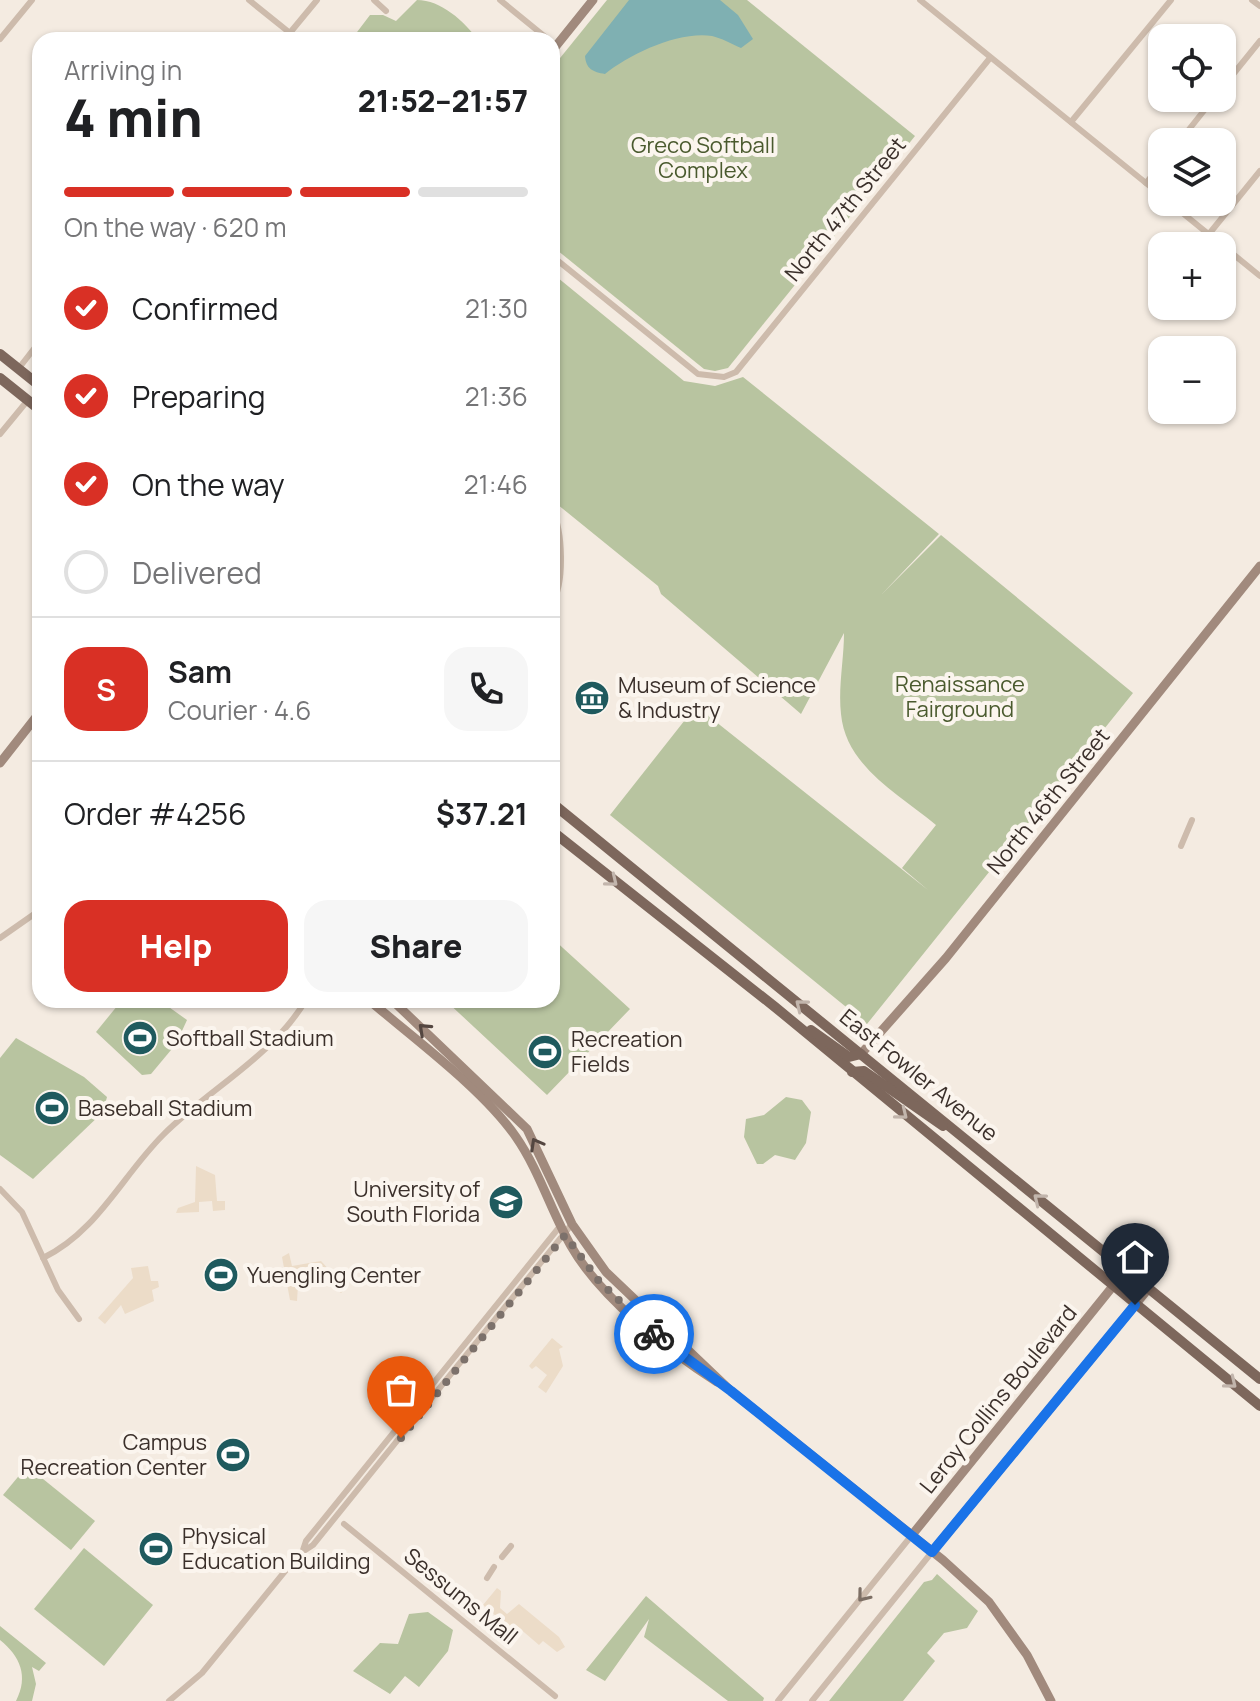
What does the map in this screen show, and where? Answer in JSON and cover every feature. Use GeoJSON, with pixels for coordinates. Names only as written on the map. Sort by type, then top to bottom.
{"type":"FeatureCollection","features":[{"type":"Feature","properties":{"kind":"main road"},"geometry":{"type":"LineString","coordinates":[[0,354],[32,379]]}},
{"type":"Feature","properties":{"kind":"main road"},"geometry":{"type":"LineString","coordinates":[[0,366],[19,368]]}},
{"type":"Feature","properties":{"kind":"main road"},"geometry":{"type":"LineString","coordinates":[[0,378],[32,403]]}},
{"type":"Feature","properties":{"kind":"main road"},"geometry":{"type":"LineString","coordinates":[[28,400],[32,400]]}},
{"type":"Feature","properties":{"kind":"main road","name":"East Fowler Avenue"},"geometry":{"type":"LineString","coordinates":[[560,809],[1260,1379]]}},
{"type":"Feature","properties":{"kind":"main road","name":"East Fowler Avenue"},"geometry":{"type":"LineString","coordinates":[[560,837],[775,1007],[1260,1406]]}},
{"type":"Feature","properties":{"kind":"main road"},"geometry":{"type":"LineString","coordinates":[[775,1007],[849,1057],[861,1054]]}},
{"type":"Feature","properties":{"kind":"main road"},"geometry":{"type":"LineString","coordinates":[[852,1072],[864,1071],[931,1121],[953,1129]]}},
{"type":"Feature","properties":{"kind":"street"},"geometry":{"type":"LineString","coordinates":[[0,39],[32,0]]}},
{"type":"Feature","properties":{"kind":"street"},"geometry":{"type":"LineString","coordinates":[[249,0],[289,32]]}},
{"type":"Feature","properties":{"kind":"street"},"geometry":{"type":"LineString","coordinates":[[291,32],[317,0]]}},
{"type":"Feature","properties":{"kind":"street"},"geometry":{"type":"LineString","coordinates":[[374,0],[386,11]]}},
{"type":"Feature","properties":{"kind":"street"},"geometry":{"type":"LineString","coordinates":[[500,0],[537,32]]}},
{"type":"Feature","properties":{"kind":"street"},"geometry":{"type":"LineString","coordinates":[[560,36],[593,0]]}},
{"type":"Feature","properties":{"kind":"street"},"geometry":{"type":"LineString","coordinates":[[920,0],[1146,183],[1148,180]]}},
{"type":"Feature","properties":{"kind":"street"},"geometry":{"type":"LineString","coordinates":[[1071,122],[1171,0]]}},
{"type":"Feature","properties":{"kind":"street"},"geometry":{"type":"LineString","coordinates":[[1252,0],[1260,6]]}},
{"type":"Feature","properties":{"kind":"street"},"geometry":{"type":"LineString","coordinates":[[1236,71],[1260,41]]}},
{"type":"Feature","properties":{"kind":"street","name":"North 47th Street"},"geometry":{"type":"LineString","coordinates":[[560,262],[698,374],[724,377],[736,372],[990,58]]}},
{"type":"Feature","properties":{"kind":"street"},"geometry":{"type":"LineString","coordinates":[[1190,128],[1203,112]]}},
{"type":"Feature","properties":{"kind":"street"},"geometry":{"type":"LineString","coordinates":[[1211,232],[1260,171]]}},
{"type":"Feature","properties":{"kind":"street"},"geometry":{"type":"LineString","coordinates":[[1186,216],[1206,232]]}},
{"type":"Feature","properties":{"kind":"street"},"geometry":{"type":"LineString","coordinates":[[1236,256],[1260,276]]}},
{"type":"Feature","properties":{"kind":"street"},"geometry":{"type":"LineString","coordinates":[[19,368],[32,351]]}},
{"type":"Feature","properties":{"kind":"street"},"geometry":{"type":"LineString","coordinates":[[0,434],[28,400]]}},
{"type":"Feature","properties":{"kind":"street","name":"North 46th Street"},"geometry":{"type":"LineString","coordinates":[[861,1054],[946,958],[1260,566]]}},
{"type":"Feature","properties":{"kind":"street"},"geometry":{"type":"LineString","coordinates":[[0,763],[32,722]]}},
{"type":"Feature","properties":{"kind":"street"},"geometry":{"type":"LineString","coordinates":[[1181,846],[1192,820]]}},
{"type":"Feature","properties":{"kind":"street"},"geometry":{"type":"LineString","coordinates":[[0,938],[32,916]]}},
{"type":"Feature","properties":{"kind":"street"},"geometry":{"type":"LineString","coordinates":[[43,1258],[78,1236],[163,1135],[267,1049],[300,1008]]}},
{"type":"Feature","properties":{"kind":"street"},"geometry":{"type":"LineString","coordinates":[[378,1008],[501,1119],[521,1145],[562,1231],[599,1281],[644,1326],[698,1370],[731,1391]]}},
{"type":"Feature","properties":{"kind":"street"},"geometry":{"type":"LineString","coordinates":[[400,1008],[527,1129],[570,1220],[606,1272],[731,1391],[912,1535],[989,1602],[1027,1655],[1051,1701]]}},
{"type":"Feature","properties":{"kind":"street"},"geometry":{"type":"LineString","coordinates":[[0,1189],[22,1212],[58,1290],[79,1319]]}},
{"type":"Feature","properties":{"kind":"street"},"geometry":{"type":"LineString","coordinates":[[169,1701],[202,1673],[303,1550],[313,1545],[332,1515],[570,1220]]}},
{"type":"Feature","properties":{"kind":"street","name":"Leroy Collins Boulevard"},"geometry":{"type":"LineString","coordinates":[[778,1701],[1126,1270]]}},
{"type":"Feature","properties":{"kind":"street","name":"Leroy Collins Boulevard"},"geometry":{"type":"LineString","coordinates":[[812,1701],[1149,1288]]}},
{"type":"Feature","properties":{"kind":"street","name":"Sessums Mall"},"geometry":{"type":"LineString","coordinates":[[344,1524],[555,1696]]}},
{"type":"Feature","properties":{"kind":"street"},"geometry":{"type":"LineString","coordinates":[[502,1557],[511,1546]]}},
{"type":"Feature","properties":{"kind":"street"},"geometry":{"type":"LineString","coordinates":[[487,1578],[494,1567]]}},
{"type":"Feature","properties":{"kind":"green space"},"geometry":{"type":"Polygon","coordinates":[[[417,0],[426,1],[451,13],[471,32],[357,32],[370,15],[383,15],[396,21],[417,0]]]}},
{"type":"Feature","properties":{"kind":"green space","name":"Greco Softball Complex"},"geometry":{"type":"Polygon","coordinates":[[[607,0],[747,0],[915,136],[728,368],[715,371],[704,369],[560,252],[560,58],[607,0]]]}},
{"type":"Feature","properties":{"kind":"green space","name":"Renaissance Fairground"},"geometry":{"type":"Polygon","coordinates":[[[560,280],[684,381],[715,386],[743,377],[939,534],[881,595],[941,535],[1133,693],[867,1024],[610,815],[696,706],[928,890],[902,868],[936,825],[876,778],[853,749],[845,733],[840,704],[844,633],[801,714],[661,594],[658,586],[560,506],[560,280]]]}},
{"type":"Feature","properties":{"kind":"green space","name":"Recreation Fields"},"geometry":{"type":"Polygon","coordinates":[[[560,945],[630,1009],[547,1095],[454,1008],[560,1008],[560,945]]]}},
{"type":"Feature","properties":{"kind":"green space","name":"Softball Stadium"},"geometry":{"type":"Polygon","coordinates":[[[116,1008],[170,1008],[187,1020],[176,1044],[151,1074],[142,1075],[96,1032],[116,1008]]]}},
{"type":"Feature","properties":{"kind":"green space","name":"Baseball Stadium"},"geometry":{"type":"Polygon","coordinates":[[[16,1038],[84,1077],[107,1097],[103,1112],[33,1179],[0,1155],[0,1058],[16,1038]]]}},
{"type":"Feature","properties":{"kind":"green space"},"geometry":{"type":"Polygon","coordinates":[[[786,1097],[802,1100],[811,1112],[806,1143],[795,1160],[775,1155],[763,1164],[757,1164],[744,1137],[746,1119],[764,1115],[786,1097]]]}},
{"type":"Feature","properties":{"kind":"green space"},"geometry":{"type":"Polygon","coordinates":[[[27,1466],[95,1521],[71,1550],[3,1495],[27,1466]]]}},
{"type":"Feature","properties":{"kind":"green space"},"geometry":{"type":"Polygon","coordinates":[[[84,1548],[153,1605],[104,1666],[34,1609],[84,1548]]]}},
{"type":"Feature","properties":{"kind":"green space"},"geometry":{"type":"Polygon","coordinates":[[[937,1574],[978,1611],[967,1628],[944,1633],[927,1653],[935,1661],[903,1701],[829,1701],[924,1582],[932,1580],[937,1574]]]}},
{"type":"Feature","properties":{"kind":"green space"},"geometry":{"type":"Polygon","coordinates":[[[646,1596],[764,1698],[763,1701],[728,1701],[644,1637],[649,1619],[605,1681],[586,1670],[646,1596]]]}},
{"type":"Feature","properties":{"kind":"green space"},"geometry":{"type":"Polygon","coordinates":[[[428,1612],[453,1630],[448,1651],[419,1687],[405,1676],[390,1694],[353,1671],[380,1643],[398,1644],[409,1614],[428,1612]]]}},
{"type":"Feature","properties":{"kind":"green space"},"geometry":{"type":"Polygon","coordinates":[[[0,1626],[46,1663],[39,1671],[32,1667],[36,1684],[32,1701],[16,1701],[22,1675],[13,1653],[0,1640],[0,1626]]]}},
{"type":"Feature","properties":{"kind":"shaded area"},"geometry":{"type":"Polygon","coordinates":[[[196,1166],[215,1175],[217,1201],[225,1201],[225,1210],[213,1211],[212,1201],[199,1202],[199,1212],[176,1213],[178,1208],[195,1202],[196,1166]]]}},
{"type":"Feature","properties":{"kind":"shaded area"},"geometry":{"type":"Polygon","coordinates":[[[289,1253],[292,1266],[321,1261],[346,1288],[341,1293],[326,1280],[298,1285],[297,1301],[290,1300],[282,1257],[289,1253]]]}},
{"type":"Feature","properties":{"kind":"shaded area"},"geometry":{"type":"Polygon","coordinates":[[[148,1266],[151,1281],[158,1281],[159,1287],[152,1290],[154,1301],[125,1314],[121,1305],[105,1324],[98,1318],[133,1278],[131,1268],[148,1266]]]}},
{"type":"Feature","properties":{"kind":"shaded area"},"geometry":{"type":"Polygon","coordinates":[[[552,1338],[563,1347],[559,1349],[563,1366],[546,1393],[538,1387],[547,1375],[536,1366],[532,1369],[529,1366],[552,1338]]]}},
{"type":"Feature","properties":{"kind":"shaded area"},"geometry":{"type":"Polygon","coordinates":[[[497,1588],[501,1591],[500,1608],[507,1614],[519,1604],[559,1637],[565,1647],[557,1652],[543,1641],[539,1645],[518,1627],[510,1628],[483,1605],[497,1588]]]}},
{"type":"Feature","properties":{"kind":"water"},"geometry":{"type":"Polygon","coordinates":[[[629,0],[720,0],[738,15],[753,39],[741,48],[712,36],[684,37],[641,52],[605,74],[594,71],[587,64],[585,56],[629,0]]]}},
{"type":"Feature","properties":{"kind":"way so far"},"geometry":{"type":"LineString","coordinates":[[401,1438],[565,1235],[577,1256],[612,1296],[654,1334]]}},
{"type":"Feature","properties":{"kind":"place","name":"Museum of Science & Industry"},"geometry":{"type":"Point","coordinates":[592,698]}},
{"type":"Feature","properties":{"kind":"place","name":"Softball Stadium"},"geometry":{"type":"Point","coordinates":[140,1038]}},
{"type":"Feature","properties":{"kind":"place","name":"Recreation Fields"},"geometry":{"type":"Point","coordinates":[545,1052]}},
{"type":"Feature","properties":{"kind":"place","name":"Baseball Stadium"},"geometry":{"type":"Point","coordinates":[52,1108]}},
{"type":"Feature","properties":{"kind":"place","name":"University of South Florida"},"geometry":{"type":"Point","coordinates":[506,1202]}},
{"type":"Feature","properties":{"kind":"place","name":"Yuengling Center"},"geometry":{"type":"Point","coordinates":[221,1275]}},
{"type":"Feature","properties":{"kind":"place","name":"Campus Recreation Center"},"geometry":{"type":"Point","coordinates":[233,1455]}},
{"type":"Feature","properties":{"kind":"place","name":"Physical Education Building"},"geometry":{"type":"Point","coordinates":[156,1549]}},
{"type":"Feature","properties":{"kind":"route"},"geometry":{"type":"LineString","coordinates":[[654,1334],[698,1370],[731,1391],[932,1552],[1135,1305]]}}]}
